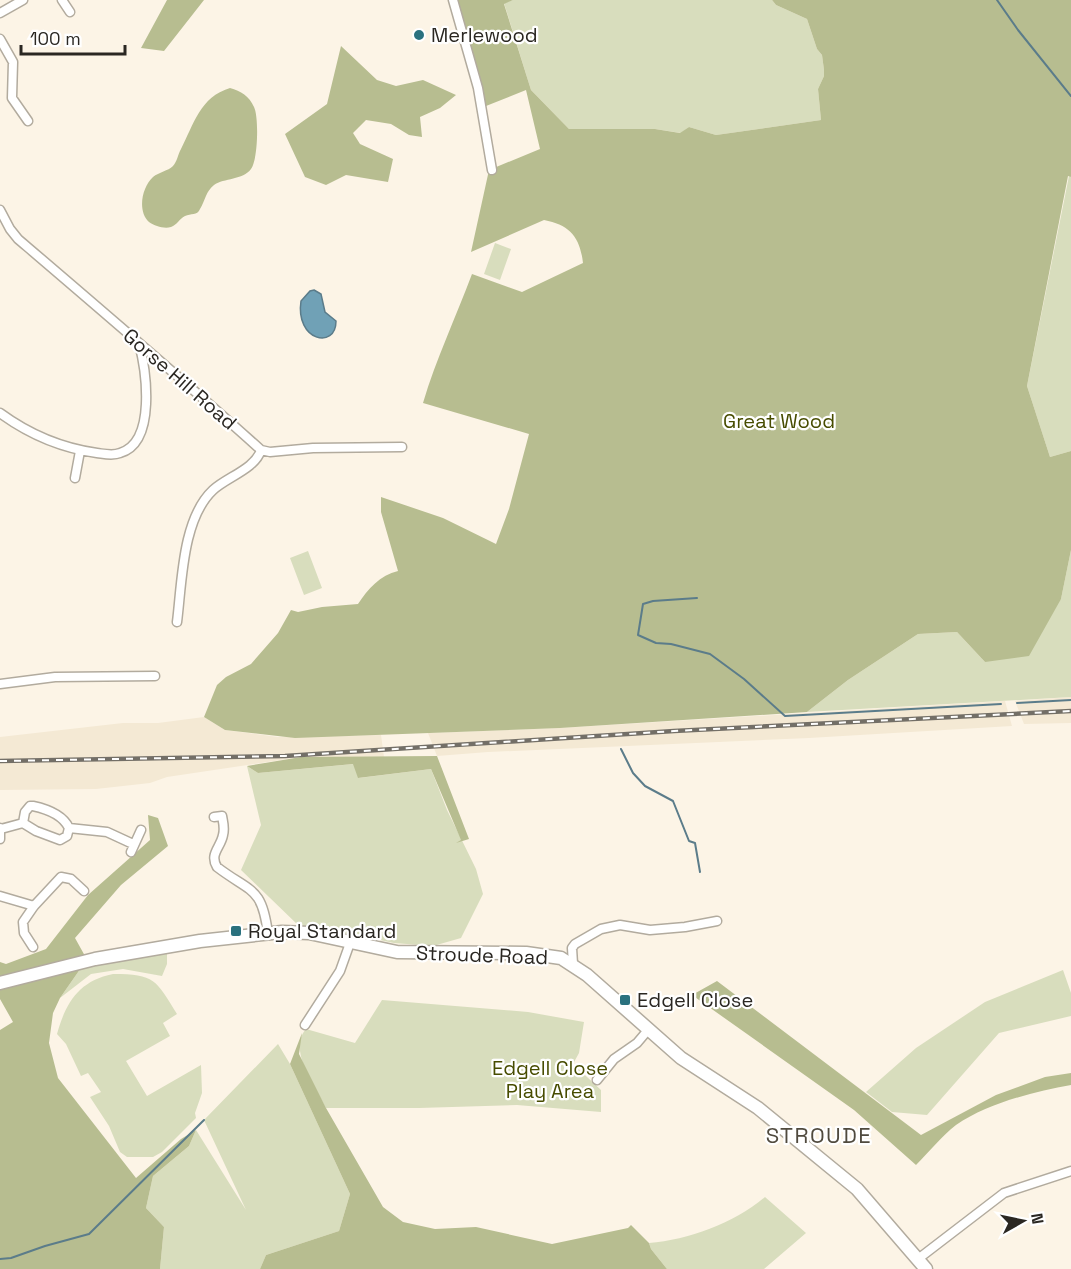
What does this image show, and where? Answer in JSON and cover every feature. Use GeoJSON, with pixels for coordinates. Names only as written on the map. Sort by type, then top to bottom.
{"type":"FeatureCollection","features":[{"type":"Feature","properties":{"kind":"street"},"geometry":{"type":"LineString","coordinates":[[0,13],[23,0]]}},
{"type":"Feature","properties":{"kind":"street"},"geometry":{"type":"LineString","coordinates":[[62,0],[70,12]]}},
{"type":"Feature","properties":{"kind":"street"},"geometry":{"type":"LineString","coordinates":[[453,0],[478,88],[492,170]]}},
{"type":"Feature","properties":{"kind":"street"},"geometry":{"type":"LineString","coordinates":[[0,39],[13,62],[12,98],[28,121]]}},
{"type":"Feature","properties":{"kind":"street","name":"Gorse Hill Road"},"geometry":{"type":"LineString","coordinates":[[0,210],[18,239],[138,343],[161,360],[261,450]]}},
{"type":"Feature","properties":{"kind":"street"},"geometry":{"type":"LineString","coordinates":[[0,414],[38,437],[80,451],[122,453],[137,439],[145,414],[147,385],[138,343]]}},
{"type":"Feature","properties":{"kind":"street"},"geometry":{"type":"LineString","coordinates":[[177,622],[184,557],[199,510],[213,490],[257,459],[261,450],[270,452],[313,448],[402,447]]}},
{"type":"Feature","properties":{"kind":"street"},"geometry":{"type":"LineString","coordinates":[[75,478],[80,451]]}},
{"type":"Feature","properties":{"kind":"street"},"geometry":{"type":"LineString","coordinates":[[0,684],[55,677],[155,676]]}},
{"type":"Feature","properties":{"kind":"street"},"geometry":{"type":"LineString","coordinates":[[0,839],[0,828],[23,823],[36,831],[60,840],[67,836],[69,828],[66,821],[58,815],[33,806],[25,812],[23,823]]}},
{"type":"Feature","properties":{"kind":"street"},"geometry":{"type":"LineString","coordinates":[[214,817],[222,816],[224,832],[214,862],[258,897],[265,911],[268,934]]}},
{"type":"Feature","properties":{"kind":"street"},"geometry":{"type":"LineString","coordinates":[[69,828],[106,832],[132,848],[141,830]]}},
{"type":"Feature","properties":{"kind":"street"},"geometry":{"type":"LineString","coordinates":[[33,947],[24,933],[22,922],[34,906],[62,877],[71,879],[84,891]]}},
{"type":"Feature","properties":{"kind":"street"},"geometry":{"type":"LineString","coordinates":[[0,896],[34,906]]}},
{"type":"Feature","properties":{"kind":"street"},"geometry":{"type":"LineString","coordinates":[[561,958],[577,941],[600,930],[620,926],[650,930],[717,921]]}},
{"type":"Feature","properties":{"kind":"street","name":"Stroude Road"},"geometry":{"type":"LineString","coordinates":[[0,983],[95,959],[197,942],[292,932],[309,933],[397,952],[526,953],[561,958],[587,975],[648,1030],[700,1072],[758,1108],[857,1189],[922,1264]]}},
{"type":"Feature","properties":{"kind":"street"},"geometry":{"type":"LineString","coordinates":[[305,1024],[340,971],[350,943]]}},
{"type":"Feature","properties":{"kind":"street"},"geometry":{"type":"LineString","coordinates":[[572,948],[573,964]]}},
{"type":"Feature","properties":{"kind":"street"},"geometry":{"type":"LineString","coordinates":[[597,1080],[614,1059],[637,1042],[648,1030]]}},
{"type":"Feature","properties":{"kind":"street"},"geometry":{"type":"LineString","coordinates":[[922,1264],[1004,1193],[1071,1172]]}},
{"type":"Feature","properties":{"kind":"shaded area"},"geometry":{"type":"Polygon","coordinates":[[[1071,697],[1071,723],[1024,724],[1015,701],[1071,697]]]}},
{"type":"Feature","properties":{"kind":"shaded area"},"geometry":{"type":"Polygon","coordinates":[[[1005,701],[1012,726],[809,738],[437,756],[428,733],[560,728],[1005,701]]]}},
{"type":"Feature","properties":{"kind":"shaded area"},"geometry":{"type":"Polygon","coordinates":[[[204,717],[225,730],[278,737],[381,735],[384,757],[301,757],[167,777],[150,783],[96,789],[0,790],[0,737],[123,723],[158,723],[204,717]]]}},
{"type":"Feature","properties":{"kind":"green space"},"geometry":{"type":"Polygon","coordinates":[[[167,0],[204,0],[164,51],[141,48],[167,0]]]}},
{"type":"Feature","properties":{"kind":"green space","name":"Great Wood"},"geometry":{"type":"Polygon","coordinates":[[[455,0],[513,0],[504,4],[531,90],[569,129],[655,129],[680,133],[689,127],[716,135],[821,120],[818,89],[824,76],[822,55],[817,49],[807,19],[776,5],[772,0],[1071,0],[1071,177],[1068,176],[1027,386],[1050,457],[1071,451],[1071,550],[1061,599],[1029,656],[985,662],[957,632],[918,634],[848,680],[807,712],[560,728],[295,738],[225,730],[204,717],[217,685],[226,677],[251,664],[278,633],[291,610],[298,612],[358,604],[375,583],[398,571],[381,512],[381,497],[443,518],[496,544],[509,509],[529,434],[423,403],[472,274],[522,292],[583,263],[579,246],[572,234],[561,225],[544,220],[471,252],[489,170],[540,149],[526,90],[486,106],[455,0]]]}},
{"type":"Feature","properties":{"kind":"green space"},"geometry":{"type":"Polygon","coordinates":[[[513,0],[772,0],[776,5],[807,19],[817,49],[822,55],[824,76],[818,89],[821,120],[716,135],[689,127],[681,133],[655,129],[569,129],[531,90],[504,3],[513,0]]]}},
{"type":"Feature","properties":{"kind":"green space"},"geometry":{"type":"Polygon","coordinates":[[[341,46],[377,80],[396,86],[423,80],[456,95],[440,108],[420,117],[422,137],[409,135],[391,124],[366,120],[353,133],[360,144],[393,159],[388,182],[346,175],[326,185],[305,177],[285,134],[327,104],[341,46]]]}},
{"type":"Feature","properties":{"kind":"green space"},"geometry":{"type":"Polygon","coordinates":[[[230,88],[247,97],[256,112],[256,148],[251,169],[248,173],[211,187],[199,211],[196,214],[185,216],[173,226],[168,228],[149,222],[143,212],[142,199],[149,181],[174,164],[194,121],[205,105],[220,92],[230,88]]]}},
{"type":"Feature","properties":{"kind":"green space"},"geometry":{"type":"Polygon","coordinates":[[[1069,176],[1071,177],[1071,451],[1050,457],[1027,386],[1069,176]]]}},
{"type":"Feature","properties":{"kind":"green space"},"geometry":{"type":"Polygon","coordinates":[[[495,243],[511,249],[500,280],[484,274],[495,243]]]}},
{"type":"Feature","properties":{"kind":"green space"},"geometry":{"type":"Polygon","coordinates":[[[1071,550],[1071,697],[807,712],[848,680],[918,634],[957,632],[985,662],[1061,599],[1071,550]]]}},
{"type":"Feature","properties":{"kind":"green space"},"geometry":{"type":"Polygon","coordinates":[[[308,551],[322,588],[304,595],[290,558],[308,551]]]}},
{"type":"Feature","properties":{"kind":"green space"},"geometry":{"type":"Polygon","coordinates":[[[437,756],[469,839],[456,843],[461,840],[431,769],[358,778],[353,764],[258,773],[247,766],[301,757],[437,756]]]}},
{"type":"Feature","properties":{"kind":"green space"},"geometry":{"type":"Polygon","coordinates":[[[354,764],[359,778],[431,769],[447,810],[476,869],[483,894],[461,938],[433,946],[394,943],[357,935],[305,929],[299,926],[241,870],[261,825],[247,766],[258,773],[354,764]]]}},
{"type":"Feature","properties":{"kind":"green space"},"geometry":{"type":"Polygon","coordinates":[[[148,815],[158,818],[168,846],[121,885],[75,938],[85,956],[0,978],[0,962],[6,964],[46,949],[88,895],[150,840],[148,815]]]}},
{"type":"Feature","properties":{"kind":"green space"},"geometry":{"type":"Polygon","coordinates":[[[167,954],[167,964],[162,976],[123,969],[91,974],[60,998],[83,965],[167,954]]]}},
{"type":"Feature","properties":{"kind":"green space"},"geometry":{"type":"Polygon","coordinates":[[[83,965],[60,998],[53,1013],[49,1043],[58,1078],[136,1178],[181,1139],[196,1130],[189,1146],[153,1176],[146,1208],[164,1227],[160,1269],[0,1269],[0,1030],[13,1022],[0,999],[0,989],[83,965]]]}},
{"type":"Feature","properties":{"kind":"green space"},"geometry":{"type":"Polygon","coordinates":[[[1063,970],[1071,993],[1071,1016],[999,1033],[927,1115],[892,1112],[866,1092],[916,1048],[985,1002],[1063,970]]]}},
{"type":"Feature","properties":{"kind":"green space"},"geometry":{"type":"Polygon","coordinates":[[[113,974],[138,975],[153,981],[159,986],[177,1014],[163,1023],[170,1036],[126,1061],[147,1096],[201,1065],[202,1093],[195,1113],[196,1118],[162,1152],[153,1157],[127,1157],[120,1152],[109,1126],[90,1097],[101,1092],[88,1073],[81,1076],[66,1044],[57,1034],[65,1012],[76,995],[91,982],[113,974]]]}},
{"type":"Feature","properties":{"kind":"green space"},"geometry":{"type":"Polygon","coordinates":[[[717,981],[921,1135],[996,1095],[1045,1077],[1071,1073],[1071,1085],[1011,1099],[982,1110],[951,1129],[916,1165],[854,1110],[692,995],[717,981]]]}},
{"type":"Feature","properties":{"kind":"green space","name":"Edgell Close Play Area"},"geometry":{"type":"Polygon","coordinates":[[[382,1000],[528,1012],[584,1022],[579,1053],[573,1064],[601,1090],[601,1112],[517,1105],[326,1108],[301,1058],[301,1038],[306,1029],[355,1043],[382,1000]]]}},
{"type":"Feature","properties":{"kind":"green space"},"geometry":{"type":"Polygon","coordinates":[[[302,1033],[299,1054],[326,1108],[383,1207],[403,1222],[435,1229],[476,1227],[552,1244],[628,1228],[631,1225],[649,1243],[667,1269],[260,1269],[266,1255],[339,1231],[350,1194],[290,1064],[302,1033]]]}},
{"type":"Feature","properties":{"kind":"green space"},"geometry":{"type":"Polygon","coordinates":[[[278,1044],[290,1064],[350,1194],[339,1231],[266,1255],[260,1269],[160,1269],[164,1227],[146,1208],[153,1176],[189,1146],[196,1130],[246,1210],[204,1120],[278,1044]]]}},
{"type":"Feature","properties":{"kind":"green space"},"geometry":{"type":"Polygon","coordinates":[[[765,1197],[806,1233],[764,1269],[667,1269],[651,1249],[649,1243],[680,1238],[710,1229],[739,1215],[765,1197]]]}},
{"type":"Feature","properties":{"kind":"water"},"geometry":{"type":"Polygon","coordinates":[[[314,290],[321,294],[325,312],[336,321],[330,336],[323,338],[309,333],[301,315],[301,301],[310,291],[314,290]]]}},
{"type":"Feature","properties":{"kind":"waterway"},"geometry":{"type":"LineString","coordinates":[[997,0],[1071,96]]}},
{"type":"Feature","properties":{"kind":"waterway"},"geometry":{"type":"LineString","coordinates":[[697,598],[653,601],[643,604],[638,635],[656,643],[671,644],[710,654],[744,679],[785,716],[1001,704]]}},
{"type":"Feature","properties":{"kind":"waterway"},"geometry":{"type":"LineString","coordinates":[[1017,703],[1071,700]]}},
{"type":"Feature","properties":{"kind":"waterway"},"geometry":{"type":"LineString","coordinates":[[621,749],[633,773],[645,786],[673,801],[689,841],[695,843],[700,872]]}},
{"type":"Feature","properties":{"kind":"waterway"},"geometry":{"type":"LineString","coordinates":[[0,1259],[11,1258],[89,1234],[204,1120]]}},
{"type":"Feature","properties":{"kind":"railway"},"geometry":{"type":"LineString","coordinates":[[0,761],[285,756],[674,731],[1071,711]]}},
{"type":"Feature","properties":{"kind":"place","name":"Merlewood"},"geometry":{"type":"Point","coordinates":[419,35]}},
{"type":"Feature","properties":{"kind":"place","name":"Royal Standard"},"geometry":{"type":"Point","coordinates":[236,931]}},
{"type":"Feature","properties":{"kind":"place","name":"Edgell Close"},"geometry":{"type":"Point","coordinates":[625,1000]}},
{"type":"Feature","properties":{"kind":"district","name":"STROUDE"},"geometry":{"type":"Point","coordinates":[819,1135]}}]}
